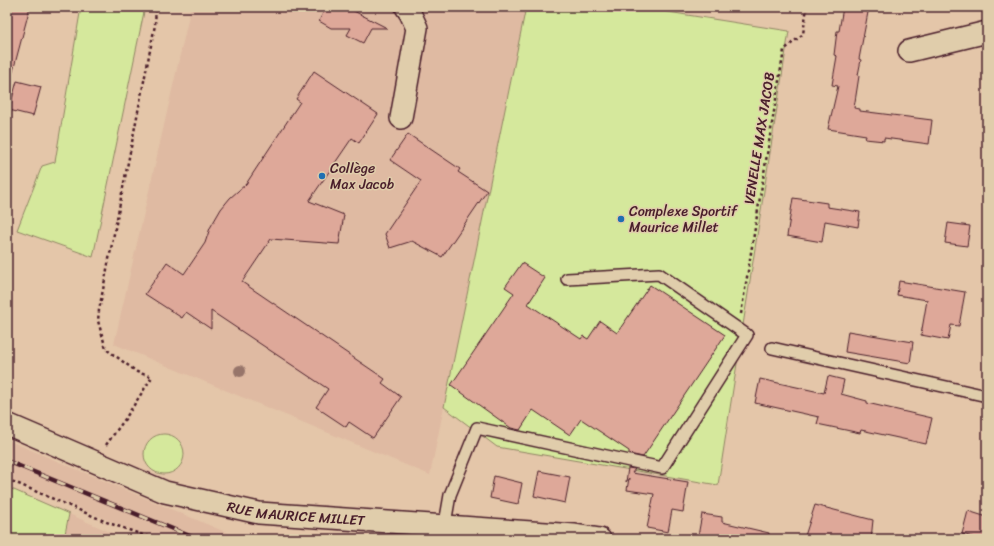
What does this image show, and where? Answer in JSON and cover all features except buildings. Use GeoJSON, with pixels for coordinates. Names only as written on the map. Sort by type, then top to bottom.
{"type":"FeatureCollection","features":[{"type":"Feature","properties":{"kind":"street"},"geometry":{"type":"LineString","coordinates":[[401,118],[416,28],[406,7]]}},
{"type":"Feature","properties":{"kind":"street"},"geometry":{"type":"LineString","coordinates":[[910,51],[987,32]]}},
{"type":"Feature","properties":{"kind":"street","name":"RUE MAURICE MILLET"},"geometry":{"type":"LineString","coordinates":[[7,424],[165,492],[259,513],[575,535],[600,539]]}},
{"type":"Feature","properties":{"kind":"lane"},"geometry":{"type":"LineString","coordinates":[[447,526],[446,518],[450,495],[476,428],[662,468],[747,335],[658,274],[567,279]]}},
{"type":"Feature","properties":{"kind":"lane"},"geometry":{"type":"LineString","coordinates":[[772,348],[987,396]]}},
{"type":"Feature","properties":{"kind":"path"},"geometry":{"type":"LineString","coordinates":[[95,463],[98,456],[125,419],[152,377],[137,372],[106,348],[98,321],[155,24],[156,7]]}},
{"type":"Feature","properties":{"kind":"path","name":"VENELLE MAX JACOB"},"geometry":{"type":"LineString","coordinates":[[738,328],[784,50],[803,34],[808,7]]}},
{"type":"Feature","properties":{"kind":"path"},"geometry":{"type":"LineString","coordinates":[[7,480],[109,523],[154,539]]}},
{"type":"Feature","properties":{"kind":"shaded area","name":"Collège Max Jacob"},"geometry":{"type":"Polygon","coordinates":[[[191,7],[526,7],[430,475],[114,344],[191,7]]]}},
{"type":"Feature","properties":{"kind":"shaded area"},"geometry":{"type":"Polygon","coordinates":[[[7,440],[242,539],[153,539],[7,478],[7,440]]]}},
{"type":"Feature","properties":{"kind":"shaded area"},"geometry":{"type":"Polygon","coordinates":[[[69,514],[126,539],[64,539],[69,514]]]}},
{"type":"Feature","properties":{"kind":"green space"},"geometry":{"type":"Polygon","coordinates":[[[81,7],[145,7],[93,257],[17,230],[42,166],[55,162],[81,7]]]}},
{"type":"Feature","properties":{"kind":"green space","name":"Complexe Sportif Maurice Millet"},"geometry":{"type":"Polygon","coordinates":[[[526,7],[636,7],[789,31],[718,485],[497,447],[444,407],[526,7]]]}},
{"type":"Feature","properties":{"kind":"green space"},"geometry":{"type":"Polygon","coordinates":[[[168,434],[175,437],[181,443],[184,454],[183,462],[175,471],[168,474],[160,474],[153,471],[145,462],[144,450],[147,443],[156,435],[168,434]]]}},
{"type":"Feature","properties":{"kind":"green space"},"geometry":{"type":"Polygon","coordinates":[[[7,487],[69,514],[64,539],[7,539],[7,487]]]}},
{"type":"Feature","properties":{"kind":"railway"},"geometry":{"type":"LineString","coordinates":[[7,461],[197,539]]}},
{"type":"Feature","properties":{"kind":"place","name":"Collège Max Jacob"},"geometry":{"type":"Point","coordinates":[322,176]}},
{"type":"Feature","properties":{"kind":"place","name":"Complexe Sportif Maurice Millet"},"geometry":{"type":"Point","coordinates":[621,219]}}]}
